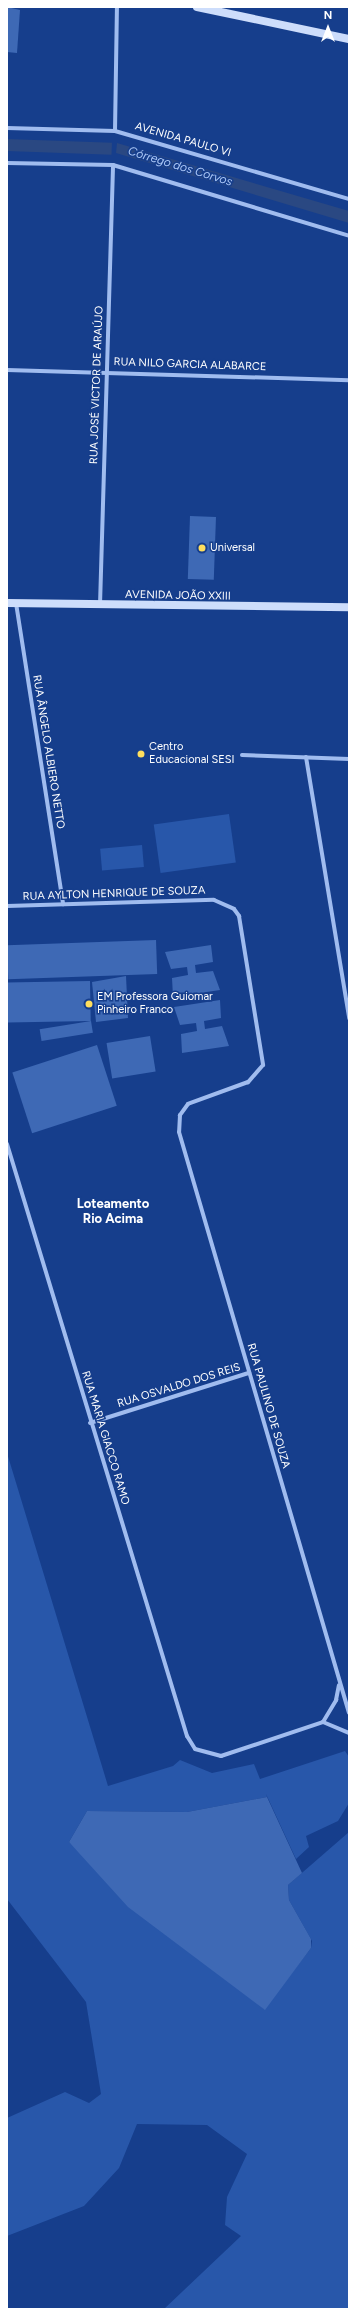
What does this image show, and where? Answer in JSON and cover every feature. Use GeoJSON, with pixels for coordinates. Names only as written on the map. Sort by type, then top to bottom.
{"type":"FeatureCollection","features":[{"type":"Feature","properties":{"kind":"main road"},"geometry":{"type":"LineString","coordinates":[[198,7],[349,39]]}},
{"type":"Feature","properties":{"kind":"main road","name":"AVENIDA JOÃO XXIII"},"geometry":{"type":"LineString","coordinates":[[11,603],[349,607]]}},
{"type":"Feature","properties":{"kind":"street"},"geometry":{"type":"LineString","coordinates":[[115,131],[116,7]]}},
{"type":"Feature","properties":{"kind":"street","name":"AVENIDA PAULO VI"},"geometry":{"type":"LineString","coordinates":[[7,128],[115,131],[349,199]]}},
{"type":"Feature","properties":{"kind":"street"},"geometry":{"type":"LineString","coordinates":[[7,163],[113,165],[349,236]]}},
{"type":"Feature","properties":{"kind":"street","name":"RUA JOSÉ VICTOR DE ARAÚJO"},"geometry":{"type":"LineString","coordinates":[[100,605],[113,165]]}},
{"type":"Feature","properties":{"kind":"street","name":"RUA NILO GARCIA ALABARCE"},"geometry":{"type":"LineString","coordinates":[[7,370],[106,371],[349,380]]}},
{"type":"Feature","properties":{"kind":"street","name":"RUA ÂNGELO ALBIERO NETTO"},"geometry":{"type":"LineString","coordinates":[[11,603],[63,904]]}},
{"type":"Feature","properties":{"kind":"street"},"geometry":{"type":"LineString","coordinates":[[242,755],[349,759]]}},
{"type":"Feature","properties":{"kind":"street"},"geometry":{"type":"LineString","coordinates":[[306,757],[349,1018]]}},
{"type":"Feature","properties":{"kind":"street","name":"RUA AYLTON HENRIQUE DE SOUZA"},"geometry":{"type":"LineString","coordinates":[[7,906],[214,900],[234,909],[239,916],[263,1065],[248,1082],[188,1104],[180,1115],[179,1132]]}},
{"type":"Feature","properties":{"kind":"street","name":"RUA PAULINO DE SOUZA"},"geometry":{"type":"LineString","coordinates":[[179,1132],[339,1685],[349,1713]]}},
{"type":"Feature","properties":{"kind":"street","name":"RUA MARIA GIACCO RAMO"},"geometry":{"type":"LineString","coordinates":[[7,1144],[90,1423],[187,1736],[195,1749],[221,1756],[323,1722]]}},
{"type":"Feature","properties":{"kind":"street","name":"RUA OSVALDO DOS REIS"},"geometry":{"type":"LineString","coordinates":[[90,1423],[249,1373]]}},
{"type":"Feature","properties":{"kind":"street"},"geometry":{"type":"LineString","coordinates":[[339,1685],[336,1700],[323,1722],[349,1734]]}},
{"type":"Feature","properties":{"kind":"shaded area"},"geometry":{"type":"Polygon","coordinates":[[[229,814],[236,863],[161,873],[154,825],[229,814]]]}},
{"type":"Feature","properties":{"kind":"shaded area"},"geometry":{"type":"Polygon","coordinates":[[[142,845],[144,867],[102,871],[100,849],[142,845]]]}},
{"type":"Feature","properties":{"kind":"shaded area"},"geometry":{"type":"Polygon","coordinates":[[[7,1453],[108,1786],[173,1766],[180,1760],[212,1773],[254,1764],[260,1779],[345,1751],[349,1757],[349,1803],[338,1821],[306,1836],[309,1847],[296,1859],[266,1794],[267,1797],[187,1812],[87,1811],[69,1842],[264,2009],[311,1948],[312,1941],[289,1900],[288,1885],[349,1832],[349,2309],[164,2309],[241,2236],[225,2225],[227,2197],[247,2154],[207,2125],[137,2124],[119,2168],[84,2206],[7,2236],[7,2118],[65,2092],[89,2103],[101,2094],[86,2002],[7,1899],[7,1453]]]}},
{"type":"Feature","properties":{"kind":"water"},"geometry":{"type":"Polygon","coordinates":[[[7,139],[112,143],[112,155],[7,151],[7,139]]]}},
{"type":"Feature","properties":{"kind":"water","name":"Córrego dos Corvos"},"geometry":{"type":"Polygon","coordinates":[[[117,143],[349,211],[349,223],[116,153],[117,143]]]}},
{"type":"Feature","properties":{"kind":"building"},"geometry":{"type":"Polygon","coordinates":[[[7,7],[20,10],[17,53],[7,52],[7,7]]]}},
{"type":"Feature","properties":{"kind":"building","name":"Universal"},"geometry":{"type":"Polygon","coordinates":[[[190,516],[216,517],[214,580],[188,579],[190,516]]]}},
{"type":"Feature","properties":{"kind":"building"},"geometry":{"type":"Polygon","coordinates":[[[156,940],[157,974],[8,979],[7,945],[156,940]]]}},
{"type":"Feature","properties":{"kind":"building"},"geometry":{"type":"Polygon","coordinates":[[[211,945],[213,962],[195,965],[196,973],[213,971],[220,990],[173,997],[172,978],[188,975],[187,967],[171,969],[165,952],[211,945]]]}},
{"type":"Feature","properties":{"kind":"building"},"geometry":{"type":"Polygon","coordinates":[[[126,976],[128,1018],[96,1022],[92,982],[126,976]]]}},
{"type":"Feature","properties":{"kind":"building"},"geometry":{"type":"Polygon","coordinates":[[[90,981],[91,1021],[8,1022],[7,982],[90,981]]]}},
{"type":"Feature","properties":{"kind":"building"},"geometry":{"type":"Polygon","coordinates":[[[220,1000],[221,1018],[204,1021],[205,1029],[222,1026],[229,1046],[182,1053],[181,1034],[197,1031],[196,1023],[180,1025],[174,1007],[220,1000]]]}},
{"type":"Feature","properties":{"kind":"building"},"geometry":{"type":"Polygon","coordinates":[[[91,1021],[93,1033],[42,1041],[40,1029],[91,1021]]]}},
{"type":"Feature","properties":{"kind":"building"},"geometry":{"type":"Polygon","coordinates":[[[150,1036],[156,1072],[112,1078],[107,1043],[150,1036]]]}},
{"type":"Feature","properties":{"kind":"building"},"geometry":{"type":"Polygon","coordinates":[[[97,1045],[117,1106],[32,1133],[12,1073],[97,1045]]]}},
{"type":"Feature","properties":{"kind":"building"},"geometry":{"type":"Polygon","coordinates":[[[267,1797],[302,1873],[288,1885],[289,1900],[311,1939],[311,1948],[265,2010],[128,1907],[69,1842],[87,1811],[187,1812],[267,1797]]]}},
{"type":"Feature","properties":{"kind":"place","name":"Universal"},"geometry":{"type":"Point","coordinates":[202,548]}},
{"type":"Feature","properties":{"kind":"place","name":"Centro Educacional SESI"},"geometry":{"type":"Point","coordinates":[141,754]}},
{"type":"Feature","properties":{"kind":"place","name":"EM Professora Guiomar Pinheiro Franco"},"geometry":{"type":"Point","coordinates":[89,1004]}},
{"type":"Feature","properties":{"kind":"district","name":"Loteamento Rio Acima"},"geometry":{"type":"Point","coordinates":[113,1212]}}]}
